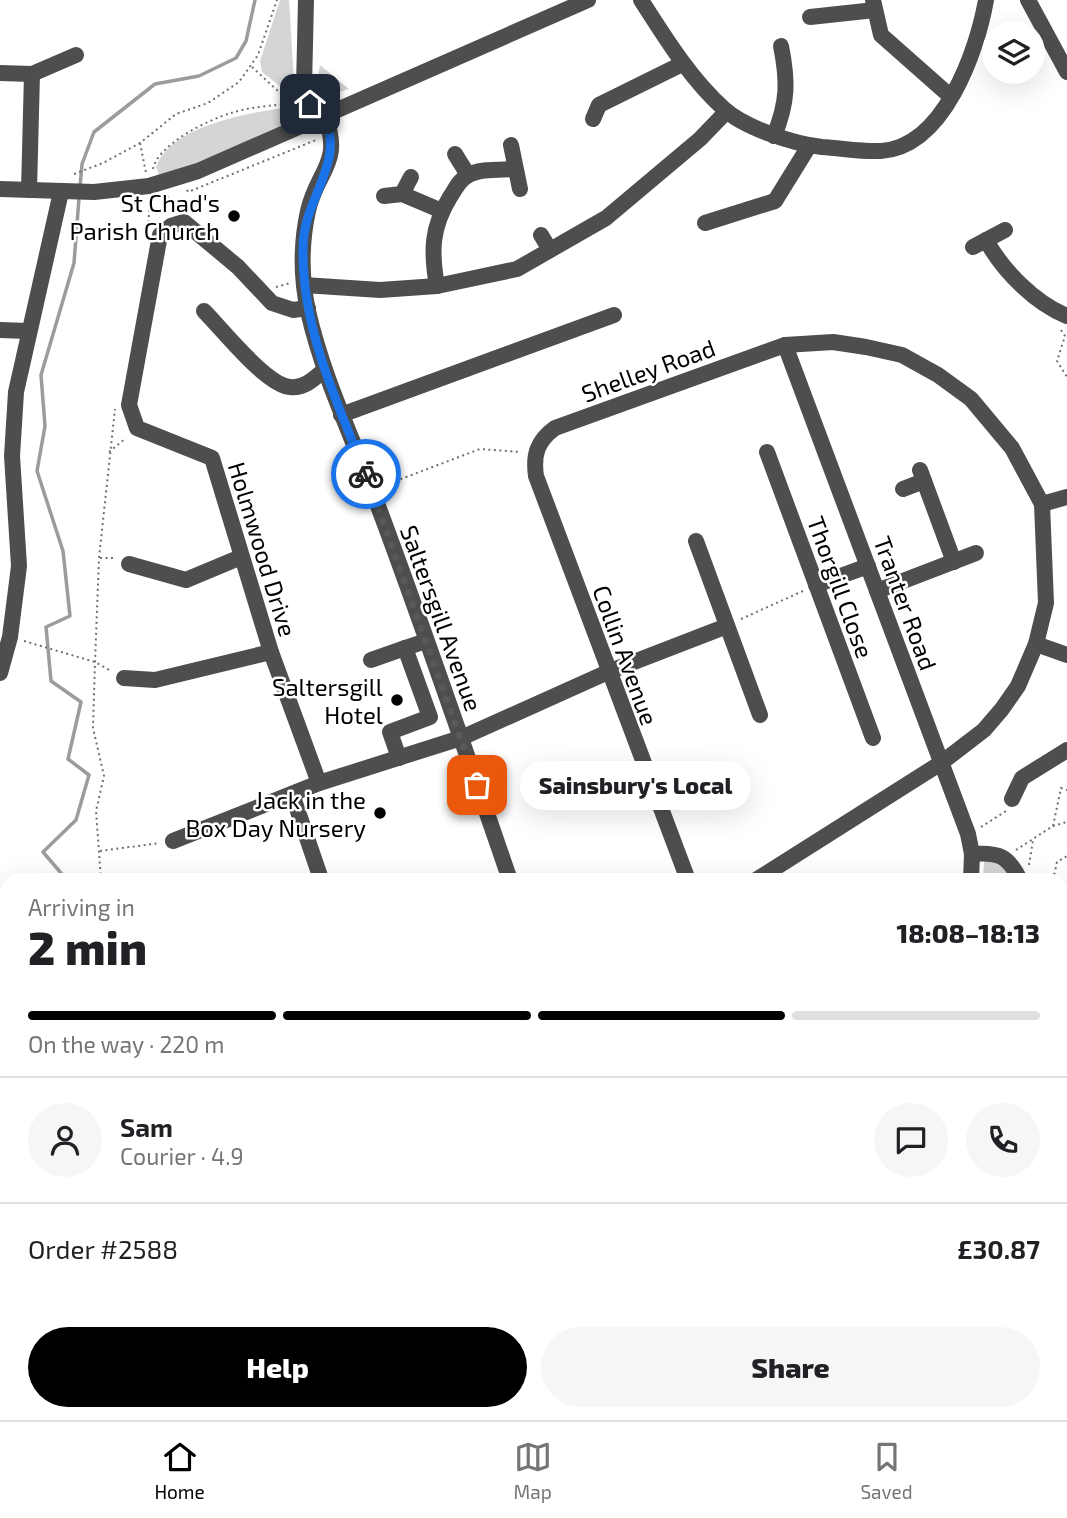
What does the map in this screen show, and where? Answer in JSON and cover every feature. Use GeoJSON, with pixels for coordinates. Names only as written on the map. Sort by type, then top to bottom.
{"type":"FeatureCollection","features":[{"type":"Feature","properties":{"kind":"street","name":"Saltersgill Avenue"},"geometry":{"type":"LineString","coordinates":[[306,0],[304,87],[332,133],[331,158],[309,207],[297,284],[308,308],[324,370],[372,490],[508,873]]}},
{"type":"Feature","properties":{"kind":"street"},"geometry":{"type":"LineString","coordinates":[[0,189],[94,192],[149,186],[198,171],[587,0]]}},
{"type":"Feature","properties":{"kind":"street"},"geometry":{"type":"LineString","coordinates":[[641,0],[682,64],[726,111],[774,136],[809,146],[883,151],[915,139],[935,119],[969,68],[986,0]]}},
{"type":"Feature","properties":{"kind":"street"},"geometry":{"type":"LineString","coordinates":[[1028,0],[1066,68]]}},
{"type":"Feature","properties":{"kind":"street"},"geometry":{"type":"LineString","coordinates":[[810,17],[874,5],[880,35],[950,96]]}},
{"type":"Feature","properties":{"kind":"street"},"geometry":{"type":"LineString","coordinates":[[774,136],[785,108],[786,73],[781,46]]}},
{"type":"Feature","properties":{"kind":"street"},"geometry":{"type":"LineString","coordinates":[[0,73],[32,74],[76,55]]}},
{"type":"Feature","properties":{"kind":"street"},"geometry":{"type":"LineString","coordinates":[[586,94],[596,112],[682,64]]}},
{"type":"Feature","properties":{"kind":"street"},"geometry":{"type":"LineString","coordinates":[[29,190],[32,74]]}},
{"type":"Feature","properties":{"kind":"street"},"geometry":{"type":"LineString","coordinates":[[297,284],[380,290],[437,286],[517,269],[606,218],[700,139],[726,111]]}},
{"type":"Feature","properties":{"kind":"street"},"geometry":{"type":"LineString","coordinates":[[511,145],[520,189]]}},
{"type":"Feature","properties":{"kind":"street"},"geometry":{"type":"LineString","coordinates":[[705,223],[775,201],[809,146]]}},
{"type":"Feature","properties":{"kind":"street"},"geometry":{"type":"LineString","coordinates":[[455,154],[468,175]]}},
{"type":"Feature","properties":{"kind":"street"},"geometry":{"type":"LineString","coordinates":[[437,286],[432,253],[433,235],[442,211],[468,175],[515,169]]}},
{"type":"Feature","properties":{"kind":"street"},"geometry":{"type":"LineString","coordinates":[[402,194],[411,177]]}},
{"type":"Feature","properties":{"kind":"street"},"geometry":{"type":"LineString","coordinates":[[0,673],[10,637],[19,566],[12,456],[16,391],[28,331],[67,192]]}},
{"type":"Feature","properties":{"kind":"street"},"geometry":{"type":"LineString","coordinates":[[384,196],[402,194],[442,211]]}},
{"type":"Feature","properties":{"kind":"street"},"geometry":{"type":"LineString","coordinates":[[137,429],[129,405],[160,235],[184,216],[272,303],[293,310],[308,308]]}},
{"type":"Feature","properties":{"kind":"street"},"geometry":{"type":"LineString","coordinates":[[1005,230],[979,244],[1063,322]]}},
{"type":"Feature","properties":{"kind":"street"},"geometry":{"type":"LineString","coordinates":[[541,235],[550,250]]}},
{"type":"Feature","properties":{"kind":"street"},"geometry":{"type":"LineString","coordinates":[[204,311],[270,379],[290,387],[307,384],[324,370]]}},
{"type":"Feature","properties":{"kind":"street"},"geometry":{"type":"LineString","coordinates":[[341,415],[594,314],[614,315]]}},
{"type":"Feature","properties":{"kind":"street"},"geometry":{"type":"LineString","coordinates":[[0,330],[28,331]]}},
{"type":"Feature","properties":{"kind":"street","name":"Shelley Road"},"geometry":{"type":"LineString","coordinates":[[535,452],[546,435],[555,428],[785,345],[833,342],[902,355],[938,374],[971,399],[1027,471],[1042,504]]}},
{"type":"Feature","properties":{"kind":"street","name":"Tranter Road"},"geometry":{"type":"LineString","coordinates":[[785,345],[968,835],[972,855],[971,873]]}},
{"type":"Feature","properties":{"kind":"street","name":"Holmwood Drive"},"geometry":{"type":"LineString","coordinates":[[137,429],[212,458],[271,652],[319,783]]}},
{"type":"Feature","properties":{"kind":"street","name":"Collin Avenue"},"geometry":{"type":"LineString","coordinates":[[535,452],[536,476],[685,873]]}},
{"type":"Feature","properties":{"kind":"street","name":"Thorgill Close"},"geometry":{"type":"LineString","coordinates":[[767,452],[873,738]]}},
{"type":"Feature","properties":{"kind":"street"},"geometry":{"type":"LineString","coordinates":[[903,489],[922,476],[954,562]]}},
{"type":"Feature","properties":{"kind":"street"},"geometry":{"type":"LineString","coordinates":[[767,873],[941,763],[984,730],[1002,709],[1018,686],[1036,644],[1046,603],[1042,504],[1067,497]]}},
{"type":"Feature","properties":{"kind":"street"},"geometry":{"type":"LineString","coordinates":[[696,541],[760,715]]}},
{"type":"Feature","properties":{"kind":"street"},"geometry":{"type":"LineString","coordinates":[[877,591],[976,553]]}},
{"type":"Feature","properties":{"kind":"street"},"geometry":{"type":"LineString","coordinates":[[129,564],[186,579],[241,557]]}},
{"type":"Feature","properties":{"kind":"street"},"geometry":{"type":"LineString","coordinates":[[816,584],[868,566]]}},
{"type":"Feature","properties":{"kind":"street"},"geometry":{"type":"LineString","coordinates":[[173,841],[319,783],[461,738],[608,672],[727,625]]}},
{"type":"Feature","properties":{"kind":"street"},"geometry":{"type":"LineString","coordinates":[[371,660],[426,642]]}},
{"type":"Feature","properties":{"kind":"street"},"geometry":{"type":"LineString","coordinates":[[1036,644],[1067,655]]}},
{"type":"Feature","properties":{"kind":"street"},"geometry":{"type":"LineString","coordinates":[[399,758],[390,732],[430,717],[405,648]]}},
{"type":"Feature","properties":{"kind":"street"},"geometry":{"type":"LineString","coordinates":[[124,678],[155,680],[271,652]]}},
{"type":"Feature","properties":{"kind":"street"},"geometry":{"type":"LineString","coordinates":[[1012,799],[1022,778],[1067,750]]}},
{"type":"Feature","properties":{"kind":"street"},"geometry":{"type":"LineString","coordinates":[[292,794],[319,873]]}},
{"type":"Feature","properties":{"kind":"street"},"geometry":{"type":"LineString","coordinates":[[972,855],[998,853],[1006,857],[1016,873]]}},
{"type":"Feature","properties":{"kind":"path"},"geometry":{"type":"LineString","coordinates":[[74,174],[103,163],[140,143],[176,114],[208,103],[239,82],[258,55],[277,0]]}},
{"type":"Feature","properties":{"kind":"path"},"geometry":{"type":"LineString","coordinates":[[251,65],[291,103]]}},
{"type":"Feature","properties":{"kind":"path"},"geometry":{"type":"LineString","coordinates":[[140,143],[148,177],[153,176],[153,166],[159,156],[182,136],[232,112],[297,103]]}},
{"type":"Feature","properties":{"kind":"path"},"geometry":{"type":"LineString","coordinates":[[150,198],[187,188],[188,192],[316,140],[323,146]]}},
{"type":"Feature","properties":{"kind":"path"},"geometry":{"type":"LineString","coordinates":[[166,194],[184,216]]}},
{"type":"Feature","properties":{"kind":"path"},"geometry":{"type":"LineString","coordinates":[[270,287],[282,288],[297,284]]}},
{"type":"Feature","properties":{"kind":"path"},"geometry":{"type":"LineString","coordinates":[[1063,322],[1065,336],[1058,361],[1067,377]]}},
{"type":"Feature","properties":{"kind":"path"},"geometry":{"type":"LineString","coordinates":[[101,873],[96,811],[104,776],[93,729],[99,558],[109,452],[137,429]]}},
{"type":"Feature","properties":{"kind":"path"},"geometry":{"type":"LineString","coordinates":[[372,490],[480,449],[535,452]]}},
{"type":"Feature","properties":{"kind":"path"},"geometry":{"type":"LineString","coordinates":[[99,558],[120,558],[129,564]]}},
{"type":"Feature","properties":{"kind":"path"},"geometry":{"type":"LineString","coordinates":[[727,625],[816,584]]}},
{"type":"Feature","properties":{"kind":"path"},"geometry":{"type":"LineString","coordinates":[[39,645],[95,662],[124,678]]}},
{"type":"Feature","properties":{"kind":"path"},"geometry":{"type":"LineString","coordinates":[[1053,826],[1061,788],[1067,790]]}},
{"type":"Feature","properties":{"kind":"path"},"geometry":{"type":"LineString","coordinates":[[968,835],[1006,811],[1012,799]]}},
{"type":"Feature","properties":{"kind":"path"},"geometry":{"type":"LineString","coordinates":[[1006,857],[1053,826],[1067,822]]}},
{"type":"Feature","properties":{"kind":"path"},"geometry":{"type":"LineString","coordinates":[[1028,873],[1034,837]]}},
{"type":"Feature","properties":{"kind":"path"},"geometry":{"type":"LineString","coordinates":[[99,851],[173,841]]}},
{"type":"Feature","properties":{"kind":"path"},"geometry":{"type":"LineString","coordinates":[[1055,873],[1057,862],[1067,856]]}},
{"type":"Feature","properties":{"kind":"shaded area"},"geometry":{"type":"Polygon","coordinates":[[[280,0],[289,0],[295,98],[262,72],[260,61],[280,0]]]}},
{"type":"Feature","properties":{"kind":"shaded area"},"geometry":{"type":"Polygon","coordinates":[[[320,65],[349,89],[320,98],[316,86],[320,65]]]}},
{"type":"Feature","properties":{"kind":"shaded area"},"geometry":{"type":"Polygon","coordinates":[[[296,106],[298,115],[291,123],[199,164],[159,175],[156,167],[165,152],[197,130],[238,116],[296,106]]]}},
{"type":"Feature","properties":{"kind":"shaded area"},"geometry":{"type":"Polygon","coordinates":[[[999,859],[1009,873],[983,873],[984,861],[999,859]]]}},
{"type":"Feature","properties":{"kind":"waterway"},"geometry":{"type":"LineString","coordinates":[[80,187],[82,164],[94,132],[155,84],[199,76],[236,58],[246,41],[255,0]]}},
{"type":"Feature","properties":{"kind":"waterway"},"geometry":{"type":"LineString","coordinates":[[61,873],[43,852],[76,820],[89,775],[68,759],[81,702],[51,681],[46,627],[70,616],[63,551],[37,471],[45,426],[41,375],[74,263],[79,198]]}},
{"type":"Feature","properties":{"kind":"way so far"},"geometry":{"type":"LineString","coordinates":[[366,474],[477,785]]}},
{"type":"Feature","properties":{"kind":"place","name":"St Chad's Parish Church"},"geometry":{"type":"Point","coordinates":[234,216]}},
{"type":"Feature","properties":{"kind":"place","name":"Saltersgill Hotel"},"geometry":{"type":"Point","coordinates":[397,700]}},
{"type":"Feature","properties":{"kind":"place","name":"Sainsbury's Local"},"geometry":{"type":"Point","coordinates":[477,785]}},
{"type":"Feature","properties":{"kind":"place","name":"Jack in the Box Day Nursery"},"geometry":{"type":"Point","coordinates":[380,813]}},
{"type":"Feature","properties":{"kind":"route"},"geometry":{"type":"LineString","coordinates":[[310,104],[316,121],[325,116],[332,133],[331,158],[309,207],[303,245],[304,285],[324,370],[366,474]]}}]}
